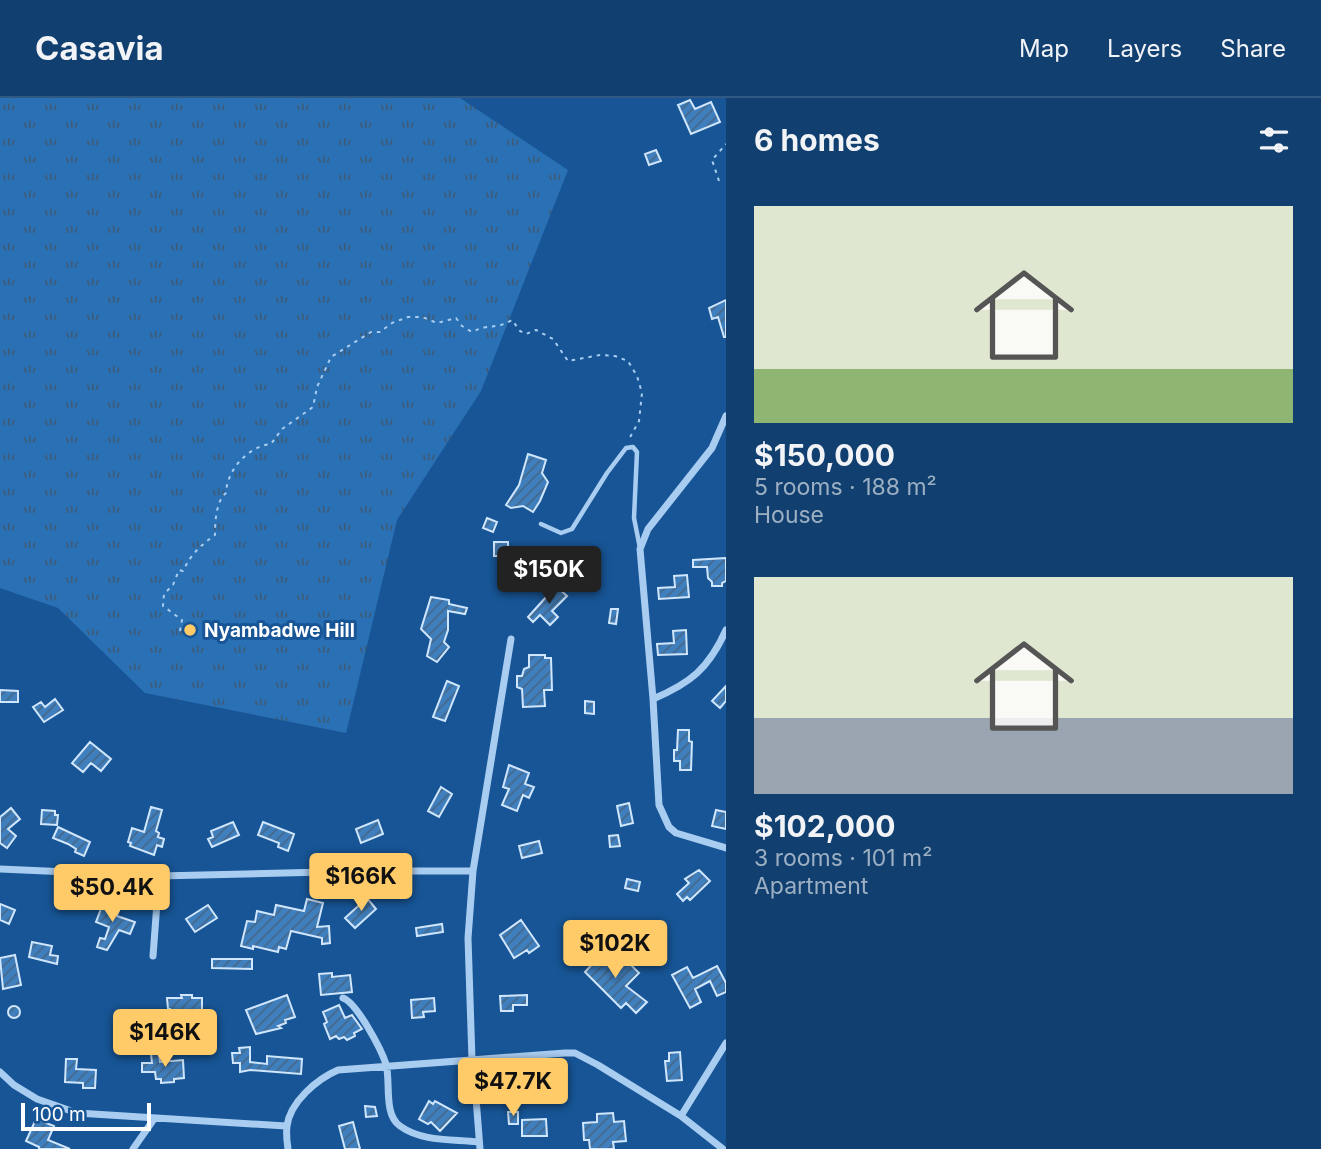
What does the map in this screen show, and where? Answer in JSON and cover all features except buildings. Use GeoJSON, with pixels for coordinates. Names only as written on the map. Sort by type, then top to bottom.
{"type":"FeatureCollection","features":[{"type":"Feature","properties":{"kind":"street"},"geometry":{"type":"LineString","coordinates":[[726,416],[712,449],[648,529],[640,549],[659,805],[669,827],[686,837],[726,848]]}},
{"type":"Feature","properties":{"kind":"street"},"geometry":{"type":"LineString","coordinates":[[653,699],[681,687],[704,668],[726,630]]}},
{"type":"Feature","properties":{"kind":"street"},"geometry":{"type":"LineString","coordinates":[[343,998],[350,1000],[386,1065],[392,1115],[398,1125],[424,1136],[479,1145],[472,1060],[468,938],[473,871],[511,639]]}},
{"type":"Feature","properties":{"kind":"street"},"geometry":{"type":"LineString","coordinates":[[0,870],[159,876],[473,871]]}},
{"type":"Feature","properties":{"kind":"street"},"geometry":{"type":"LineString","coordinates":[[153,956],[159,876]]}},
{"type":"Feature","properties":{"kind":"street"},"geometry":{"type":"LineString","coordinates":[[681,1116],[726,1043]]}},
{"type":"Feature","properties":{"kind":"street"},"geometry":{"type":"LineString","coordinates":[[288,1149],[286,1126],[305,1092],[324,1076],[338,1070],[575,1053],[681,1116],[723,1149]]}},
{"type":"Feature","properties":{"kind":"street"},"geometry":{"type":"LineString","coordinates":[[0,1072],[25,1093],[77,1113],[286,1126]]}},
{"type":"Feature","properties":{"kind":"street"},"geometry":{"type":"LineString","coordinates":[[133,1149],[154,1119]]}},
{"type":"Feature","properties":{"kind":"lane"},"geometry":{"type":"LineString","coordinates":[[541,524],[561,533],[572,529],[607,473],[626,448],[633,447],[637,453],[634,518],[640,549]]}},
{"type":"Feature","properties":{"kind":"path"},"geometry":{"type":"LineString","coordinates":[[719,181],[713,170],[712,160],[726,144]]}},
{"type":"Feature","properties":{"kind":"path"},"geometry":{"type":"LineString","coordinates":[[180,631],[182,620],[163,606],[164,594],[202,542],[215,535],[218,505],[221,496],[226,493],[226,484],[238,462],[262,445],[271,444],[282,429],[313,407],[317,387],[331,357],[371,332],[380,332],[392,323],[408,317],[422,317],[437,323],[456,318],[472,332],[485,325],[502,327],[512,320],[520,331],[526,334],[536,330],[554,339],[568,361],[600,355],[628,361],[637,376],[642,393],[639,421],[626,448]]}},
{"type":"Feature","properties":{"kind":"green space"},"geometry":{"type":"Polygon","coordinates":[[[0,98],[460,98],[568,170],[481,391],[397,520],[346,733],[145,693],[58,608],[0,588],[0,98]]]}},
{"type":"Feature","properties":{"kind":"place","name":"Nyambadwe Hill"},"geometry":{"type":"Point","coordinates":[190,630]}}]}
